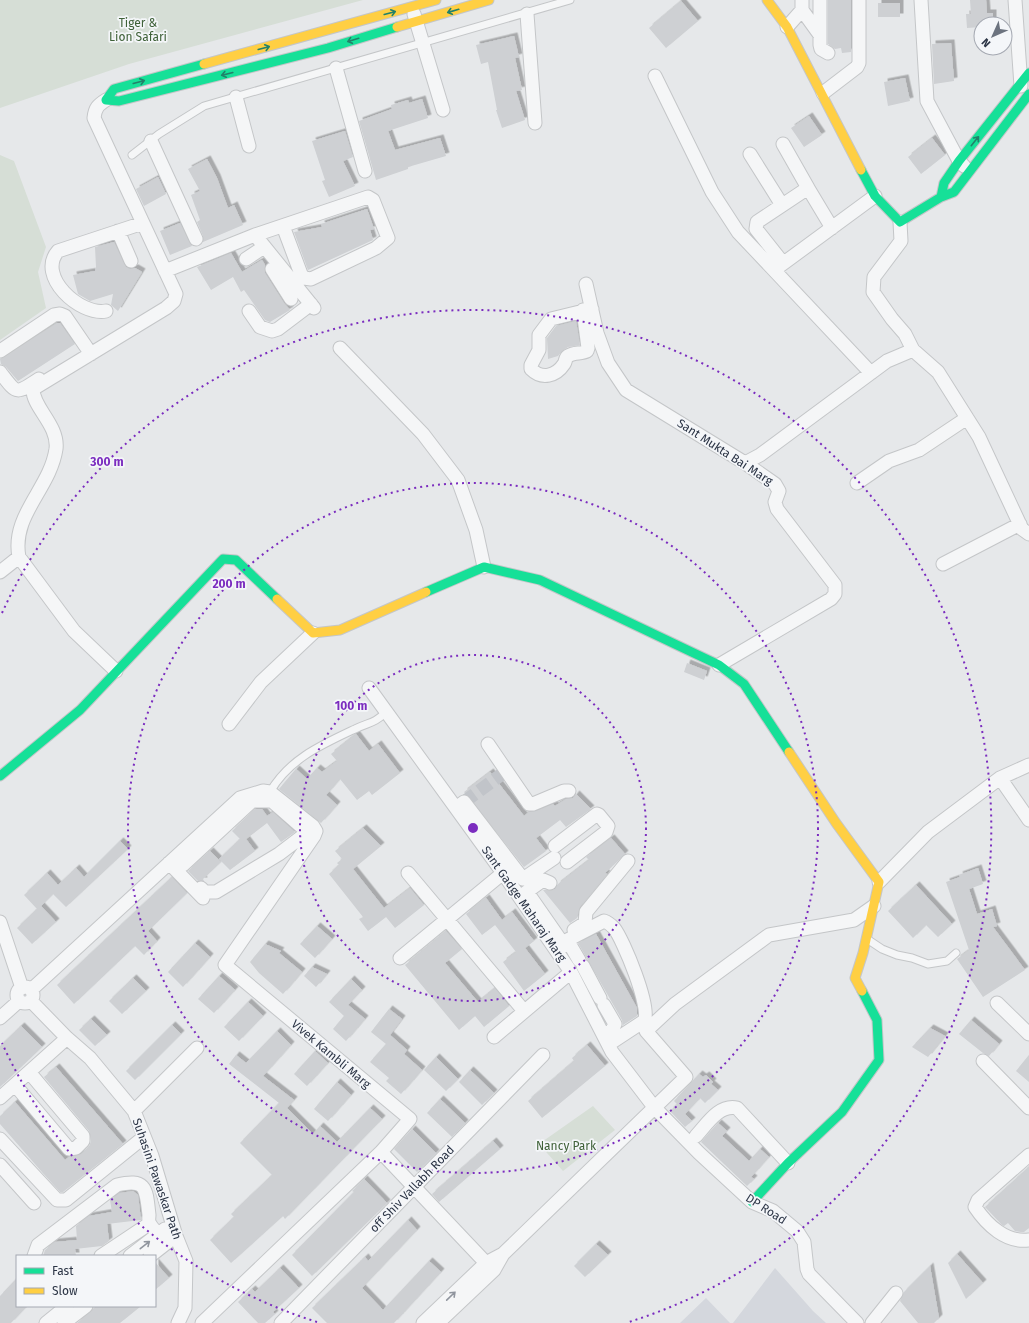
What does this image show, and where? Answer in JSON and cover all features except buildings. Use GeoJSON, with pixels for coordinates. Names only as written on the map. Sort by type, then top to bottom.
{"type":"FeatureCollection","features":[{"type":"Feature","properties":{"kind":"street"},"geometry":{"type":"LineString","coordinates":[[0,372],[13,389],[17,391],[23,390],[174,301],[176,294],[166,271],[94,118],[94,111],[98,104],[106,100],[114,89],[436,0]]}},
{"type":"Feature","properties":{"kind":"street"},"geometry":{"type":"LineString","coordinates":[[106,100],[119,102],[328,48],[489,0]]}},
{"type":"Feature","properties":{"kind":"street"},"geometry":{"type":"LineString","coordinates":[[767,0],[787,27],[876,196],[900,222],[901,242],[874,277],[873,292],[892,319],[905,334],[913,350],[938,372],[979,437],[1022,529],[1029,534]]}},
{"type":"Feature","properties":{"kind":"street"},"geometry":{"type":"LineString","coordinates":[[820,0],[820,36],[822,49],[828,53]]}},
{"type":"Feature","properties":{"kind":"street"},"geometry":{"type":"LineString","coordinates":[[855,0],[855,26]]}},
{"type":"Feature","properties":{"kind":"street"},"geometry":{"type":"LineString","coordinates":[[823,93],[859,63],[859,0]]}},
{"type":"Feature","properties":{"kind":"street"},"geometry":{"type":"LineString","coordinates":[[921,0],[926,101],[959,161],[970,172]]}},
{"type":"Feature","properties":{"kind":"street"},"geometry":{"type":"LineString","coordinates":[[1015,0],[1026,91]]}},
{"type":"Feature","properties":{"kind":"street"},"geometry":{"type":"LineString","coordinates":[[787,27],[802,5],[820,36]]}},
{"type":"Feature","properties":{"kind":"street"},"geometry":{"type":"LineString","coordinates":[[412,7],[443,110]]}},
{"type":"Feature","properties":{"kind":"street"},"geometry":{"type":"LineString","coordinates":[[527,14],[535,123]]}},
{"type":"Feature","properties":{"kind":"street"},"geometry":{"type":"LineString","coordinates":[[336,68],[365,172]]}},
{"type":"Feature","properties":{"kind":"street"},"geometry":{"type":"LineString","coordinates":[[900,222],[941,197],[954,192],[970,172],[1026,91],[1029,74]]}},
{"type":"Feature","properties":{"kind":"street"},"geometry":{"type":"LineString","coordinates":[[655,76],[712,192],[738,232],[778,267],[871,373]]}},
{"type":"Feature","properties":{"kind":"street"},"geometry":{"type":"LineString","coordinates":[[941,197],[944,183],[959,161],[1026,91]]}},
{"type":"Feature","properties":{"kind":"street"},"geometry":{"type":"LineString","coordinates":[[236,97],[249,146]]}},
{"type":"Feature","properties":{"kind":"street"},"geometry":{"type":"LineString","coordinates":[[151,141],[196,239]]}},
{"type":"Feature","properties":{"kind":"street"},"geometry":{"type":"LineString","coordinates":[[783,144],[832,228]]}},
{"type":"Feature","properties":{"kind":"street"},"geometry":{"type":"LineString","coordinates":[[750,154],[782,205]]}},
{"type":"Feature","properties":{"kind":"street"},"geometry":{"type":"LineString","coordinates":[[778,267],[756,229],[756,225],[782,205],[808,188]]}},
{"type":"Feature","properties":{"kind":"street"},"geometry":{"type":"LineString","coordinates":[[778,267],[876,196]]}},
{"type":"Feature","properties":{"kind":"street"},"geometry":{"type":"LineString","coordinates":[[166,271],[255,235],[368,197],[373,200],[388,238],[376,248],[310,279],[304,278],[301,274],[284,226]]}},
{"type":"Feature","properties":{"kind":"street"},"geometry":{"type":"LineString","coordinates":[[106,311],[94,312],[74,302],[64,292],[53,275],[52,260],[58,251],[143,223]]}},
{"type":"Feature","properties":{"kind":"street"},"geometry":{"type":"LineString","coordinates":[[118,232],[131,261]]}},
{"type":"Feature","properties":{"kind":"street"},"geometry":{"type":"LineString","coordinates":[[255,235],[264,246],[280,274],[291,299]]}},
{"type":"Feature","properties":{"kind":"street"},"geometry":{"type":"LineString","coordinates":[[246,259],[264,246]]}},
{"type":"Feature","properties":{"kind":"street"},"geometry":{"type":"LineString","coordinates":[[249,311],[260,327],[272,331],[278,329],[312,306],[280,274]]}},
{"type":"Feature","properties":{"kind":"street","name":"Sant Mukta Bai Marg"},"geometry":{"type":"LineString","coordinates":[[586,284],[588,310],[608,363],[626,390],[745,463],[775,484],[779,491],[775,502],[777,509],[835,585],[835,594],[831,599],[720,665]]}},
{"type":"Feature","properties":{"kind":"street"},"geometry":{"type":"LineString","coordinates":[[588,310],[587,351],[569,355],[557,371],[550,376],[544,376],[534,372],[531,369],[531,365],[539,350],[539,335],[551,318],[588,310]]}},
{"type":"Feature","properties":{"kind":"street"},"geometry":{"type":"LineString","coordinates":[[0,351],[54,315],[60,314],[65,316],[89,350]]}},
{"type":"Feature","properties":{"kind":"street"},"geometry":{"type":"LineString","coordinates":[[340,348],[423,434],[458,480],[476,530],[484,567]]}},
{"type":"Feature","properties":{"kind":"street"},"geometry":{"type":"LineString","coordinates":[[89,350],[33,389],[35,399],[50,424],[56,447],[51,469],[22,522],[16,544],[19,557],[74,631],[116,672]]}},
{"type":"Feature","properties":{"kind":"street"},"geometry":{"type":"LineString","coordinates":[[745,463],[760,455],[886,361],[913,350]]}},
{"type":"Feature","properties":{"kind":"street"},"geometry":{"type":"LineString","coordinates":[[857,483],[889,461],[919,450],[967,418]]}},
{"type":"Feature","properties":{"kind":"street"},"geometry":{"type":"LineString","coordinates":[[943,564],[1020,524]]}},
{"type":"Feature","properties":{"kind":"street"},"geometry":{"type":"LineString","coordinates":[[0,572],[19,557]]}},
{"type":"Feature","properties":{"kind":"street"},"geometry":{"type":"LineString","coordinates":[[0,776],[80,710],[223,559],[236,560],[313,633]]}},
{"type":"Feature","properties":{"kind":"street"},"geometry":{"type":"LineString","coordinates":[[229,724],[261,682],[313,633],[340,630],[484,567],[540,580],[720,665],[744,684],[836,822],[879,882]]}},
{"type":"Feature","properties":{"kind":"street","name":"Sant Gadge Maharaj Marg"},"geometry":{"type":"LineString","coordinates":[[369,688],[503,873],[520,889],[556,942],[578,966],[606,1040],[654,1107]]}},
{"type":"Feature","properties":{"kind":"street"},"geometry":{"type":"LineString","coordinates":[[488,744],[504,773],[530,804],[564,791],[569,791]]}},
{"type":"Feature","properties":{"kind":"street"},"geometry":{"type":"LineString","coordinates":[[748,1196],[786,1160],[842,1112],[879,1060],[877,1020],[855,978],[867,939],[879,882],[928,832],[1000,778],[1029,765]]}},
{"type":"Feature","properties":{"kind":"street"},"geometry":{"type":"LineString","coordinates":[[1000,778],[1029,820]]}},
{"type":"Feature","properties":{"kind":"street"},"geometry":{"type":"LineString","coordinates":[[0,1018],[170,863],[199,843],[223,820],[240,798],[263,790],[270,792]]}},
{"type":"Feature","properties":{"kind":"street","name":"Vivek Kambli Marg"},"geometry":{"type":"LineString","coordinates":[[202,1323],[381,1152],[410,1119],[224,965],[316,831],[313,826],[270,792]]}},
{"type":"Feature","properties":{"kind":"street"},"geometry":{"type":"LineString","coordinates":[[170,863],[202,893],[216,892],[279,854],[304,835],[306,831],[272,801],[252,802],[223,820]]}},
{"type":"Feature","properties":{"kind":"street"},"geometry":{"type":"LineString","coordinates":[[456,808],[464,802],[520,889]]}},
{"type":"Feature","properties":{"kind":"street"},"geometry":{"type":"LineString","coordinates":[[183,865],[199,843]]}},
{"type":"Feature","properties":{"kind":"street"},"geometry":{"type":"LineString","coordinates":[[520,889],[561,855]]}},
{"type":"Feature","properties":{"kind":"street"},"geometry":{"type":"LineString","coordinates":[[556,942],[585,923],[586,912],[628,861]]}},
{"type":"Feature","properties":{"kind":"street"},"geometry":{"type":"LineString","coordinates":[[408,873],[524,1011]]}},
{"type":"Feature","properties":{"kind":"street"},"geometry":{"type":"LineString","coordinates":[[400,958],[446,918],[503,873]]}},
{"type":"Feature","properties":{"kind":"street"},"geometry":{"type":"LineString","coordinates":[[520,889],[543,880],[550,883]]}},
{"type":"Feature","properties":{"kind":"street"},"geometry":{"type":"LineString","coordinates":[[423,1323],[486,1263],[503,1254],[686,1077],[646,1031],[674,1004],[768,935],[854,920],[874,906]]}},
{"type":"Feature","properties":{"kind":"street"},"geometry":{"type":"LineString","coordinates":[[556,942],[604,921],[614,928],[617,933],[640,985],[647,1016],[644,1021],[606,1040]]}},
{"type":"Feature","properties":{"kind":"street"},"geometry":{"type":"LineString","coordinates":[[0,922],[26,995]]}},
{"type":"Feature","properties":{"kind":"street"},"geometry":{"type":"LineString","coordinates":[[494,1037],[578,966]]}},
{"type":"Feature","properties":{"kind":"street"},"geometry":{"type":"LineString","coordinates":[[586,986],[602,1001],[615,1024],[606,1040]]}},
{"type":"Feature","properties":{"kind":"street","name":"Suhasini Pawaskar Path"},"geometry":{"type":"LineString","coordinates":[[26,995],[67,1038],[90,1058],[134,1112],[152,1156],[168,1234],[186,1260],[185,1308],[178,1323]]}},
{"type":"Feature","properties":{"kind":"street"},"geometry":{"type":"LineString","coordinates":[[997,1003],[1029,1034]]}},
{"type":"Feature","properties":{"kind":"street"},"geometry":{"type":"LineString","coordinates":[[0,1098],[67,1038]]}},
{"type":"Feature","properties":{"kind":"street"},"geometry":{"type":"LineString","coordinates":[[134,1112],[197,1048]]}},
{"type":"Feature","properties":{"kind":"street","name":"off Shiv Vallabh Road"},"geometry":{"type":"LineString","coordinates":[[281,1323],[543,1055]]}},
{"type":"Feature","properties":{"kind":"street"},"geometry":{"type":"LineString","coordinates":[[983,1061],[1029,1108]]}},
{"type":"Feature","properties":{"kind":"street"},"geometry":{"type":"LineString","coordinates":[[15,1085],[69,1149],[76,1148],[83,1141],[83,1136],[29,1072]]}},
{"type":"Feature","properties":{"kind":"street","name":"DP Road"},"geometry":{"type":"LineString","coordinates":[[654,1107],[748,1196],[773,1211],[797,1231],[804,1242],[809,1274],[857,1323]]}},
{"type":"Feature","properties":{"kind":"street"},"geometry":{"type":"LineString","coordinates":[[718,1169],[696,1141],[718,1112],[730,1107],[737,1108],[786,1160]]}},
{"type":"Feature","properties":{"kind":"street"},"geometry":{"type":"LineString","coordinates":[[0,1139],[56,1200],[60,1201],[66,1200],[144,1137]]}},
{"type":"Feature","properties":{"kind":"street"},"geometry":{"type":"LineString","coordinates":[[381,1152],[486,1263]]}},
{"type":"Feature","properties":{"kind":"street"},"geometry":{"type":"LineString","coordinates":[[1029,1155],[978,1200],[976,1207],[980,1214],[1000,1234],[1012,1240],[1029,1240]]}},
{"type":"Feature","properties":{"kind":"street"},"geometry":{"type":"LineString","coordinates":[[0,1165],[34,1202]]}},
{"type":"Feature","properties":{"kind":"street"},"geometry":{"type":"LineString","coordinates":[[34,1255],[38,1246],[117,1185],[130,1182],[139,1183],[143,1186],[146,1192],[149,1224]]}},
{"type":"Feature","properties":{"kind":"street"},"geometry":{"type":"LineString","coordinates":[[149,1224],[168,1234]]}},
{"type":"Feature","properties":{"kind":"street"},"geometry":{"type":"LineString","coordinates":[[102,1255],[149,1224]]}},
{"type":"Feature","properties":{"kind":"street"},"geometry":{"type":"LineString","coordinates":[[132,1255],[168,1234]]}},
{"type":"Feature","properties":{"kind":"street"},"geometry":{"type":"LineString","coordinates":[[151,1255],[168,1234]]}},
{"type":"Feature","properties":{"kind":"street"},"geometry":{"type":"LineString","coordinates":[[438,1323],[494,1270],[503,1254]]}},
{"type":"Feature","properties":{"kind":"street"},"geometry":{"type":"LineString","coordinates":[[872,1323],[896,1293]]}},
{"type":"Feature","properties":{"kind":"street"},"geometry":{"type":"LineString","coordinates":[[46,1323],[66,1307]]}},
{"type":"Feature","properties":{"kind":"street"},"geometry":{"type":"LineString","coordinates":[[64,1323],[85,1307]]}},
{"type":"Feature","properties":{"kind":"lane"},"geometry":{"type":"LineString","coordinates":[[132,155],[159,134],[204,106],[527,14],[570,0]]}},
{"type":"Feature","properties":{"kind":"lane"},"geometry":{"type":"LineString","coordinates":[[270,792],[278,778],[295,762],[330,741],[357,728],[376,722],[386,712]]}},
{"type":"Feature","properties":{"kind":"lane"},"geometry":{"type":"LineString","coordinates":[[867,939],[882,950],[928,964],[947,961],[956,953]]}},
{"type":"Feature","properties":{"kind":"shaded area"},"geometry":{"type":"Polygon","coordinates":[[[775,1268],[813,1311],[826,1323],[733,1323],[775,1268]]]}},
{"type":"Feature","properties":{"kind":"shaded area"},"geometry":{"type":"Polygon","coordinates":[[[706,1298],[730,1323],[680,1323],[706,1298]]]}},
{"type":"Feature","properties":{"kind":"green space","name":"Tiger & Lion Safari"},"geometry":{"type":"Polygon","coordinates":[[[0,0],[363,0],[129,64],[0,108],[0,0]]]}},
{"type":"Feature","properties":{"kind":"green space"},"geometry":{"type":"Polygon","coordinates":[[[0,155],[14,161],[46,247],[38,272],[46,308],[0,340],[0,155]]]}},
{"type":"Feature","properties":{"kind":"green space","name":"Nancy Park"},"geometry":{"type":"Polygon","coordinates":[[[593,1106],[615,1130],[563,1171],[539,1144],[593,1106]]]}},
{"type":"Feature","properties":{"kind":"tunnel"},"geometry":{"type":"LineString","coordinates":[[464,802],[502,774]]}},
{"type":"Feature","properties":{"kind":"traffic: fast"},"geometry":{"type":"LineString","coordinates":[[204,64],[114,89],[106,100],[119,101],[328,48],[397,27]]}},
{"type":"Feature","properties":{"kind":"traffic: fast"},"geometry":{"type":"LineString","coordinates":[[941,197],[944,183],[959,161],[1029,73]]}},
{"type":"Feature","properties":{"kind":"traffic: fast"},"geometry":{"type":"LineString","coordinates":[[861,170],[875,196],[900,222],[941,197],[954,192],[1029,94]]}},
{"type":"Feature","properties":{"kind":"traffic: fast"},"geometry":{"type":"LineString","coordinates":[[0,776],[80,710],[223,559],[236,560],[277,599]]}},
{"type":"Feature","properties":{"kind":"traffic: fast"},"geometry":{"type":"LineString","coordinates":[[426,592],[484,567],[540,580],[719,665],[744,684],[789,752]]}},
{"type":"Feature","properties":{"kind":"traffic: fast"},"geometry":{"type":"LineString","coordinates":[[752,1202],[788,1163],[842,1112],[879,1060],[877,1020],[862,991]]}},
{"type":"Feature","properties":{"kind":"traffic: slow"},"geometry":{"type":"LineString","coordinates":[[204,64],[436,0]]}},
{"type":"Feature","properties":{"kind":"traffic: slow"},"geometry":{"type":"LineString","coordinates":[[397,27],[489,0]]}},
{"type":"Feature","properties":{"kind":"traffic: slow"},"geometry":{"type":"LineString","coordinates":[[767,0],[787,27],[861,170]]}},
{"type":"Feature","properties":{"kind":"traffic: slow"},"geometry":{"type":"LineString","coordinates":[[277,599],[313,633],[340,630],[426,592]]}},
{"type":"Feature","properties":{"kind":"traffic: slow"},"geometry":{"type":"LineString","coordinates":[[789,752],[836,823],[879,882],[863,953],[855,978],[862,991]]}}]}
